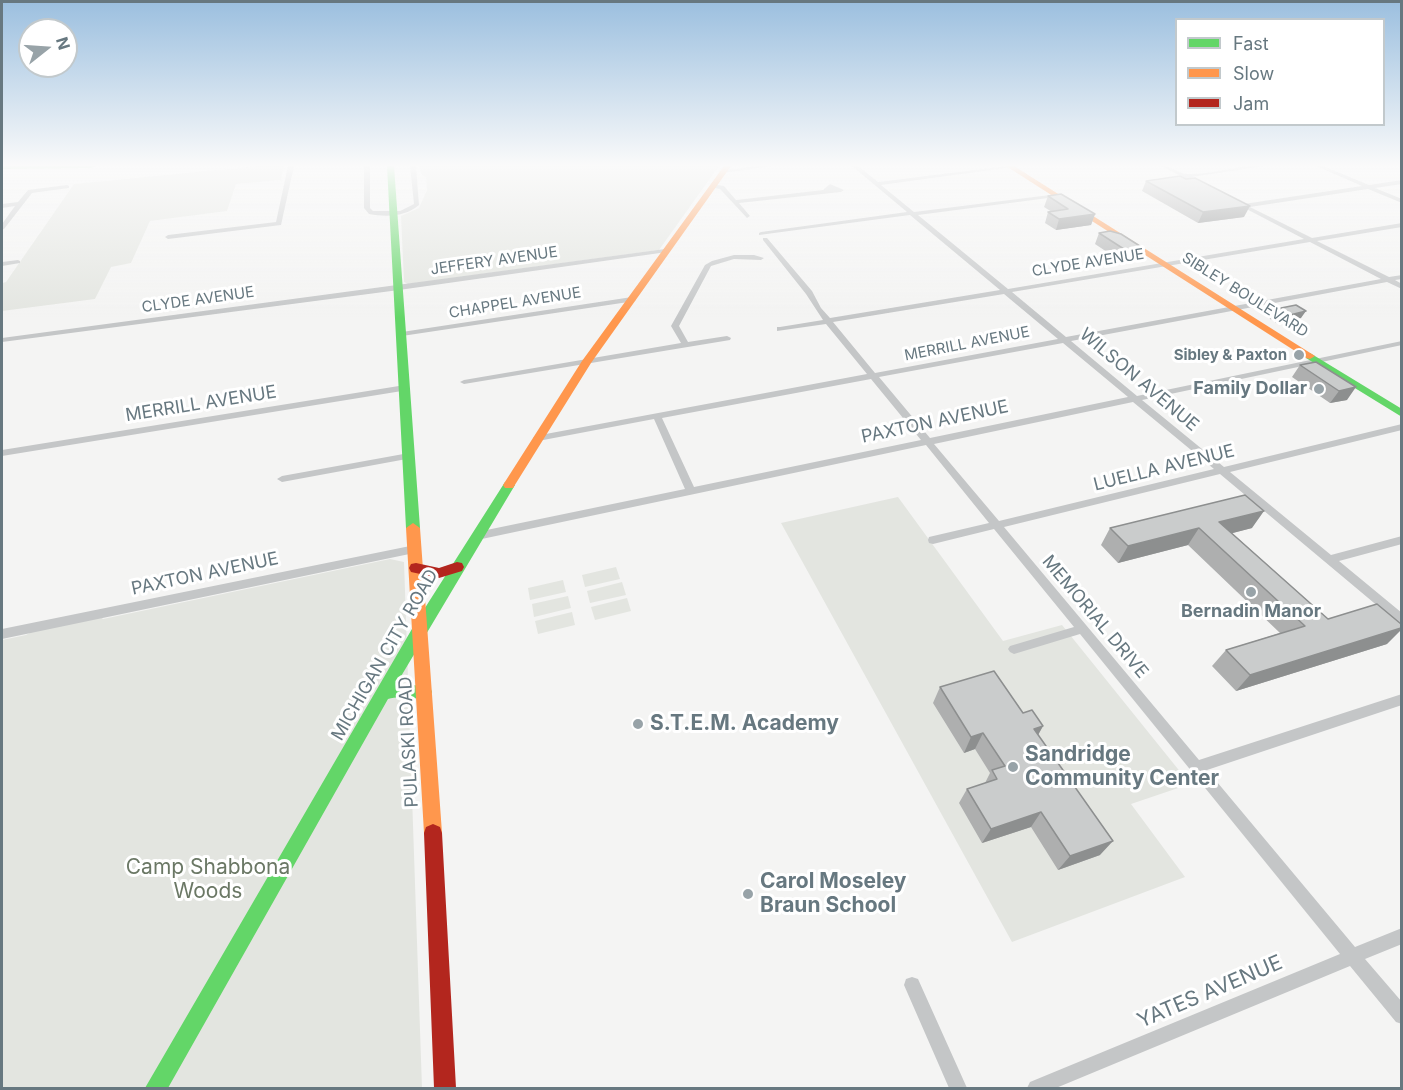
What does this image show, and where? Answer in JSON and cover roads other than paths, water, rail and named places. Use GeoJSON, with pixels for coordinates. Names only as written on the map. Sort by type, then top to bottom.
{"type":"FeatureCollection","features":[{"type":"Feature","properties":{"kind":"main road","name":"PULASKI ROAD"},"geometry":{"type":"LineString","coordinates":[[393,217],[421,626],[445,1089]]}},
{"type":"Feature","properties":{"kind":"main road","name":"MICHIGAN CITY ROAD"},"geometry":{"type":"LineString","coordinates":[[156,1089],[382,693],[457,567],[586,363],[690,217]]}},
{"type":"Feature","properties":{"kind":"main road","name":"SIBLEY BOULEVARD"},"geometry":{"type":"LineString","coordinates":[[1091,217],[1401,414]]}},
{"type":"Feature","properties":{"kind":"main road"},"geometry":{"type":"LineString","coordinates":[[416,568],[439,573],[457,567]]}},
{"type":"Feature","properties":{"kind":"main road"},"geometry":{"type":"LineString","coordinates":[[382,693],[400,689],[424,692]]}},
{"type":"Feature","properties":{"kind":"street"},"geometry":{"type":"LineString","coordinates":[[168,237],[279,224],[280,217]]}},
{"type":"Feature","properties":{"kind":"street","name":"MEMORIAL DRIVE"},"geometry":{"type":"LineString","coordinates":[[888,217],[763,236],[828,321],[1401,1016]]}},
{"type":"Feature","properties":{"kind":"street","name":"WILSON AVENUE"},"geometry":{"type":"LineString","coordinates":[[918,217],[1401,620]]}},
{"type":"Feature","properties":{"kind":"street"},"geometry":{"type":"LineString","coordinates":[[1265,217],[1401,287]]}},
{"type":"Feature","properties":{"kind":"street","name":"CLYDE AVENUE"},"geometry":{"type":"LineString","coordinates":[[780,329],[1401,225]]}},
{"type":"Feature","properties":{"kind":"street","name":"JEFFERY AVENUE"},"geometry":{"type":"LineString","coordinates":[[398,287],[665,251]]}},
{"type":"Feature","properties":{"kind":"street"},"geometry":{"type":"LineString","coordinates":[[686,345],[675,326],[708,265],[726,258],[747,255],[761,258]]}},
{"type":"Feature","properties":{"kind":"street"},"geometry":{"type":"LineString","coordinates":[[2,264],[18,262]]}},
{"type":"Feature","properties":{"kind":"street","name":"MERRILL AVENUE"},"geometry":{"type":"LineString","coordinates":[[538,438],[1401,277]]}},
{"type":"Feature","properties":{"kind":"street","name":"CLYDE AVENUE"},"geometry":{"type":"LineString","coordinates":[[2,340],[398,287]]}},
{"type":"Feature","properties":{"kind":"street","name":"CHAPPEL AVENUE"},"geometry":{"type":"LineString","coordinates":[[402,334],[632,298]]}},
{"type":"Feature","properties":{"kind":"street"},"geometry":{"type":"LineString","coordinates":[[464,382],[727,338]]}},
{"type":"Feature","properties":{"kind":"street","name":"PAXTON AVENUE"},"geometry":{"type":"LineString","coordinates":[[477,536],[1401,343]]}},
{"type":"Feature","properties":{"kind":"street","name":"MERRILL AVENUE"},"geometry":{"type":"LineString","coordinates":[[2,453],[405,388]]}},
{"type":"Feature","properties":{"kind":"street"},"geometry":{"type":"LineString","coordinates":[[657,416],[691,491]]}},
{"type":"Feature","properties":{"kind":"street","name":"LUELLA AVENUE"},"geometry":{"type":"LineString","coordinates":[[933,540],[1401,427]]}},
{"type":"Feature","properties":{"kind":"street"},"geometry":{"type":"LineString","coordinates":[[282,479],[409,456]]}},
{"type":"Feature","properties":{"kind":"street"},"geometry":{"type":"LineString","coordinates":[[1329,560],[1401,540]]}},
{"type":"Feature","properties":{"kind":"street","name":"PAXTON AVENUE"},"geometry":{"type":"LineString","coordinates":[[2,634],[415,549]]}},
{"type":"Feature","properties":{"kind":"street"},"geometry":{"type":"LineString","coordinates":[[1014,649],[1082,629]]}},
{"type":"Feature","properties":{"kind":"street"},"geometry":{"type":"LineString","coordinates":[[1196,767],[1401,699]]}},
{"type":"Feature","properties":{"kind":"street","name":"YATES AVENUE"},"geometry":{"type":"LineString","coordinates":[[1036,1089],[1401,936]]}},
{"type":"Feature","properties":{"kind":"street"},"geometry":{"type":"LineString","coordinates":[[912,986],[958,1089]]}},
{"type":"Feature","properties":{"kind":"place","name":"Sibley & Paxton"},"geometry":{"type":"Point","coordinates":[1299,355]}},
{"type":"Feature","properties":{"kind":"place","name":"Family Dollar"},"geometry":{"type":"Point","coordinates":[1319,389]}},
{"type":"Feature","properties":{"kind":"place","name":"Bernadin Manor"},"geometry":{"type":"Point","coordinates":[1251,592]}},
{"type":"Feature","properties":{"kind":"place","name":"S.T.E.M. Academy"},"geometry":{"type":"Point","coordinates":[638,724]}},
{"type":"Feature","properties":{"kind":"place","name":"Sandridge Community Center"},"geometry":{"type":"Point","coordinates":[1013,767]}},
{"type":"Feature","properties":{"kind":"place","name":"Carol Moseley Braun School"},"geometry":{"type":"Point","coordinates":[748,894]}},
{"type":"Feature","properties":{"kind":"park label","name":"Camp Shabbona Woods"},"geometry":{"type":"Point","coordinates":[208,880]}}]}
